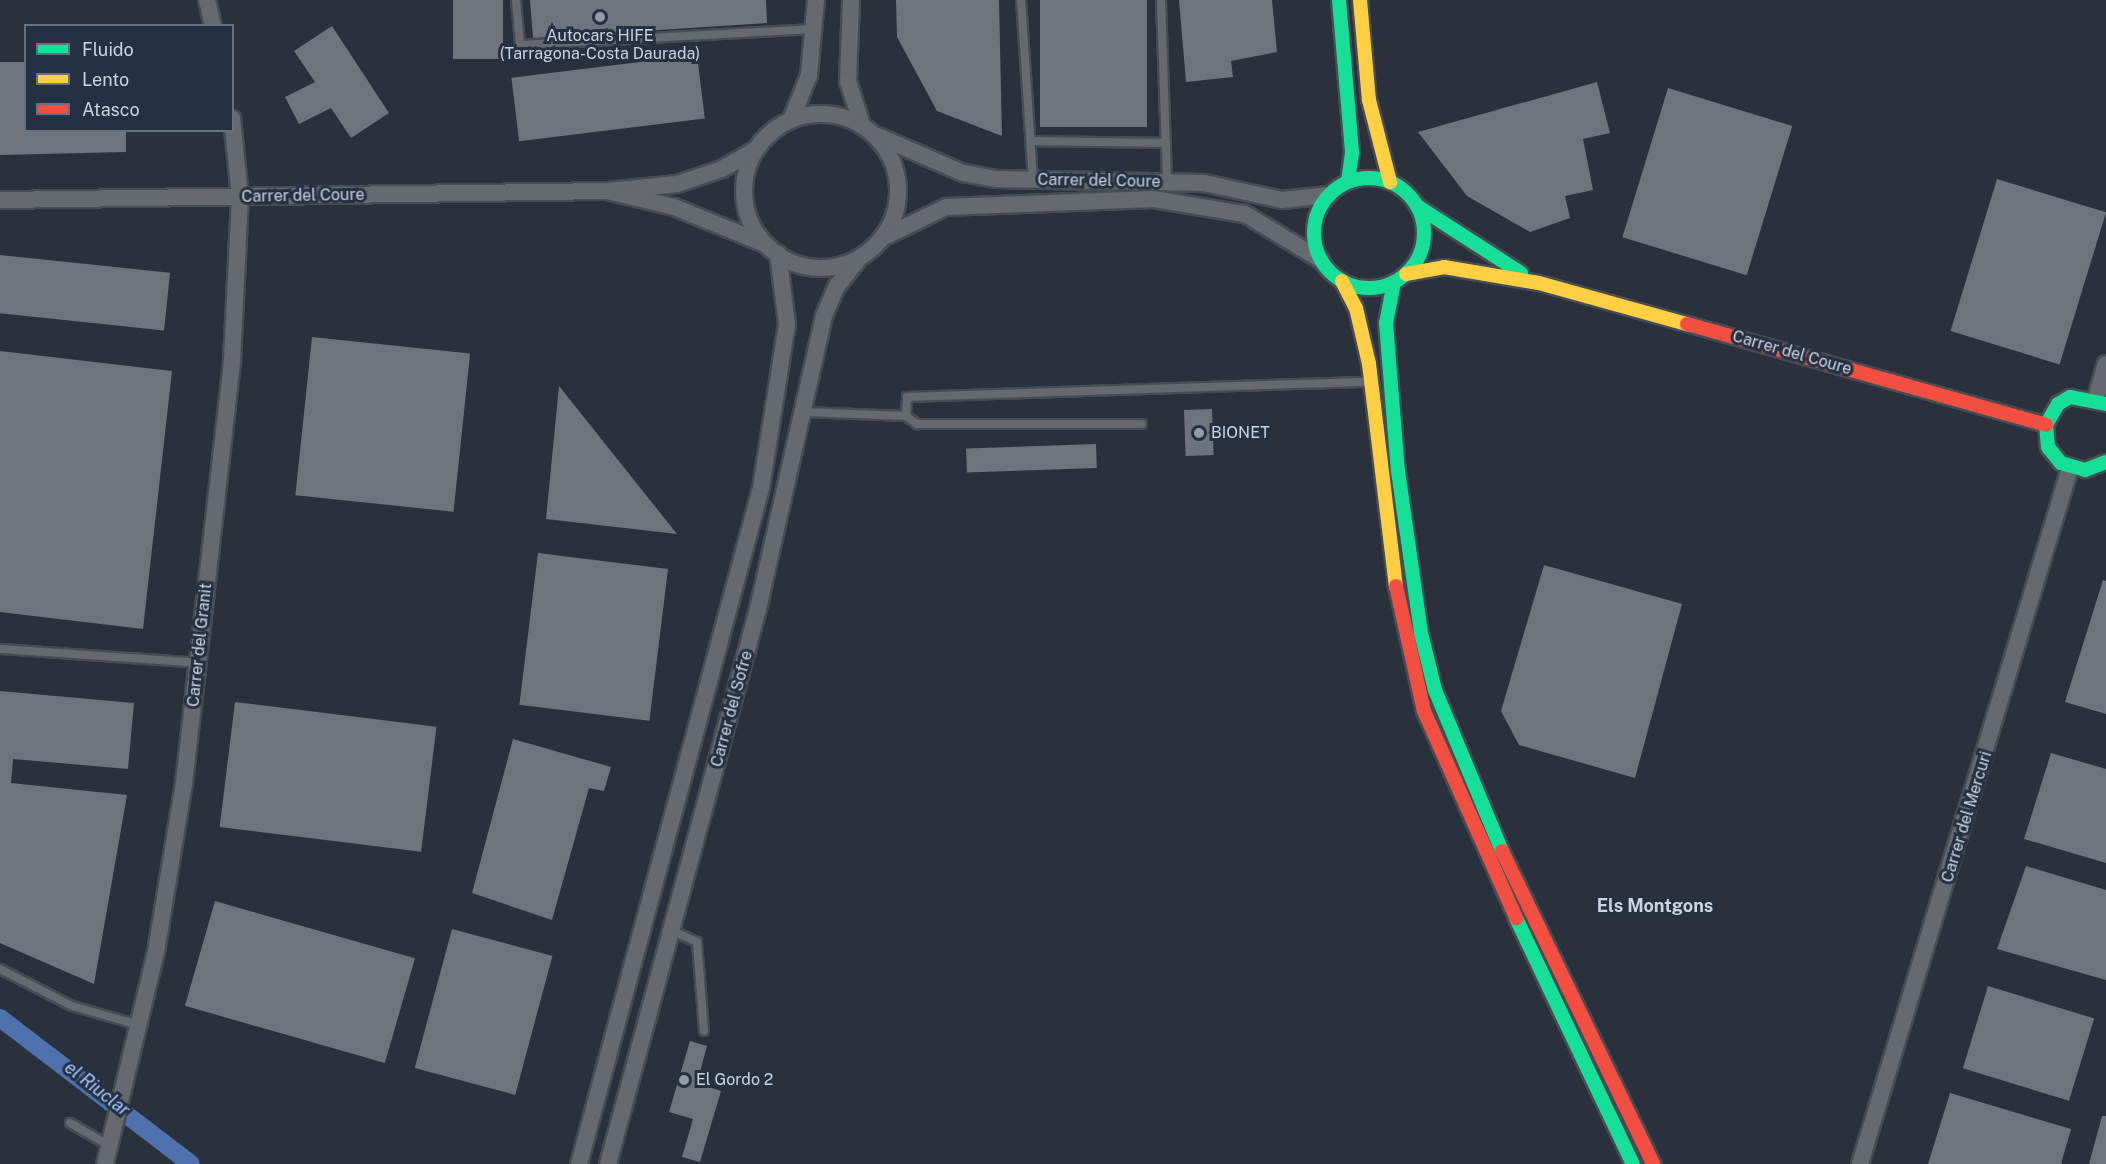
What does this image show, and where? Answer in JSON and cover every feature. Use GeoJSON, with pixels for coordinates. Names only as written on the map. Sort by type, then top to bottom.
{"type":"FeatureCollection","features":[{"type":"Feature","properties":{"kind":"main road"},"geometry":{"type":"LineString","coordinates":[[1340,0],[1352,153],[1348,182]]}},
{"type":"Feature","properties":{"kind":"main road"},"geometry":{"type":"LineString","coordinates":[[1360,0],[1368,100],[1390,182]]}},
{"type":"Feature","properties":{"kind":"main road"},"geometry":{"type":"LineString","coordinates":[[1633,1164],[1483,849],[1424,711],[1389,555],[1371,382],[1358,317],[1342,281],[1321,260],[1316,219],[1329,195],[1348,182],[1366,178],[1390,182],[1417,206],[1424,244],[1400,278],[1386,323],[1398,471],[1421,633],[1436,690],[1492,830],[1653,1164]]}},
{"type":"Feature","properties":{"kind":"main road","name":"Carrer del Coure"},"geometry":{"type":"LineString","coordinates":[[1417,206],[1539,282]]}},
{"type":"Feature","properties":{"kind":"main road","name":"Carrer del Coure"},"geometry":{"type":"LineString","coordinates":[[1400,278],[1444,267],[1539,282],[2046,425]]}},
{"type":"Feature","properties":{"kind":"main road"},"geometry":{"type":"LineString","coordinates":[[1342,281],[1370,288],[1400,278]]}},
{"type":"Feature","properties":{"kind":"main road"},"geometry":{"type":"LineString","coordinates":[[2101,401],[2070,397],[2058,404],[2046,425],[2048,447],[2070,468],[2085,470],[2106,462]]}},
{"type":"Feature","properties":{"kind":"street"},"geometry":{"type":"LineString","coordinates":[[207,0],[213,24]]}},
{"type":"Feature","properties":{"kind":"street"},"geometry":{"type":"LineString","coordinates":[[791,120],[809,75],[816,0]]}},
{"type":"Feature","properties":{"kind":"street"},"geometry":{"type":"LineString","coordinates":[[851,0],[848,81],[862,125]]}},
{"type":"Feature","properties":{"kind":"street"},"geometry":{"type":"LineString","coordinates":[[824,113],[862,125],[876,136],[898,178],[896,211],[883,238],[859,259],[816,268],[773,250],[752,226],[744,197],[755,150],[791,120],[824,113]]}},
{"type":"Feature","properties":{"kind":"street","name":"Carrer del Granit"},"geometry":{"type":"LineString","coordinates":[[105,1164],[127,1082],[171,878],[198,663],[232,361],[240,196],[233,132]]}},
{"type":"Feature","properties":{"kind":"street","name":"Carrer del Coure"},"geometry":{"type":"LineString","coordinates":[[876,136],[963,173],[1033,180],[1204,183],[1282,200],[1329,195]]}},
{"type":"Feature","properties":{"kind":"street","name":"Carrer del Coure"},"geometry":{"type":"LineString","coordinates":[[0,200],[607,191],[677,184],[722,169],[755,150]]}},
{"type":"Feature","properties":{"kind":"street","name":"Carrer del Coure"},"geometry":{"type":"LineString","coordinates":[[607,191],[674,207],[773,250]]}},
{"type":"Feature","properties":{"kind":"street","name":"Carrer del Coure"},"geometry":{"type":"LineString","coordinates":[[883,238],[946,207],[1153,199],[1245,214],[1321,260]]}},
{"type":"Feature","properties":{"kind":"street","name":"Carrer del Sofre"},"geometry":{"type":"LineString","coordinates":[[579,1164],[761,489],[787,324],[773,250]]}},
{"type":"Feature","properties":{"kind":"street","name":"Carrer del Sofre"},"geometry":{"type":"LineString","coordinates":[[608,1164],[673,932],[804,412],[824,316],[837,286],[859,259]]}},
{"type":"Feature","properties":{"kind":"street"},"geometry":{"type":"LineString","coordinates":[[2101,401],[2106,364]]}},
{"type":"Feature","properties":{"kind":"street","name":"Carrer del Mercuri"},"geometry":{"type":"LineString","coordinates":[[1860,1164],[2070,468]]}},
{"type":"Feature","properties":{"kind":"lane"},"geometry":{"type":"LineString","coordinates":[[516,0],[520,45],[815,29]]}},
{"type":"Feature","properties":{"kind":"lane"},"geometry":{"type":"LineString","coordinates":[[1021,0],[1033,180]]}},
{"type":"Feature","properties":{"kind":"lane"},"geometry":{"type":"LineString","coordinates":[[1161,0],[1167,182]]}},
{"type":"Feature","properties":{"kind":"lane"},"geometry":{"type":"LineString","coordinates":[[1030,141],[1166,143]]}},
{"type":"Feature","properties":{"kind":"lane"},"geometry":{"type":"LineString","coordinates":[[906,416],[907,397],[1371,382]]}},
{"type":"Feature","properties":{"kind":"lane"},"geometry":{"type":"LineString","coordinates":[[804,412],[906,416],[917,424],[1142,424]]}},
{"type":"Feature","properties":{"kind":"lane"},"geometry":{"type":"LineString","coordinates":[[0,649],[198,663]]}},
{"type":"Feature","properties":{"kind":"lane"},"geometry":{"type":"LineString","coordinates":[[673,932],[697,942],[704,1031]]}},
{"type":"Feature","properties":{"kind":"lane"},"geometry":{"type":"LineString","coordinates":[[0,969],[72,1006],[140,1025]]}},
{"type":"Feature","properties":{"kind":"lane"},"geometry":{"type":"LineString","coordinates":[[70,1123],[112,1141]]}},
{"type":"Feature","properties":{"kind":"building"},"geometry":{"type":"Polygon","coordinates":[[[453,0],[503,0],[503,59],[453,59],[453,0]]]}},
{"type":"Feature","properties":{"kind":"building"},"geometry":{"type":"Polygon","coordinates":[[[530,0],[766,0],[767,23],[533,38],[530,0]]]}},
{"type":"Feature","properties":{"kind":"building"},"geometry":{"type":"Polygon","coordinates":[[[896,0],[999,0],[1002,136],[937,111],[897,37],[896,0]]]}},
{"type":"Feature","properties":{"kind":"building"},"geometry":{"type":"Polygon","coordinates":[[[1040,0],[1147,0],[1147,127],[1040,127],[1040,0]]]}},
{"type":"Feature","properties":{"kind":"building"},"geometry":{"type":"Polygon","coordinates":[[[1179,0],[1272,0],[1277,52],[1231,61],[1233,77],[1186,82],[1179,0]]]}},
{"type":"Feature","properties":{"kind":"building"},"geometry":{"type":"Polygon","coordinates":[[[332,26],[389,113],[351,138],[331,108],[299,124],[285,97],[315,82],[294,51],[332,26]]]}},
{"type":"Feature","properties":{"kind":"building"},"geometry":{"type":"Polygon","coordinates":[[[697,55],[705,119],[519,141],[511,78],[697,55]]]}},
{"type":"Feature","properties":{"kind":"building"},"geometry":{"type":"Polygon","coordinates":[[[0,62],[24,62],[24,132],[126,132],[126,152],[0,155],[0,62]]]}},
{"type":"Feature","properties":{"kind":"building"},"geometry":{"type":"Polygon","coordinates":[[[1597,82],[1610,133],[1583,139],[1593,190],[1565,196],[1570,218],[1530,232],[1467,196],[1418,132],[1597,82]]]}},
{"type":"Feature","properties":{"kind":"building"},"geometry":{"type":"Polygon","coordinates":[[[1668,88],[1792,126],[1747,275],[1622,237],[1668,88]]]}},
{"type":"Feature","properties":{"kind":"building"},"geometry":{"type":"Polygon","coordinates":[[[1997,179],[2106,212],[2060,364],[1951,331],[1997,179]]]}},
{"type":"Feature","properties":{"kind":"building"},"geometry":{"type":"Polygon","coordinates":[[[0,255],[170,273],[164,331],[0,313],[0,255]]]}},
{"type":"Feature","properties":{"kind":"building"},"geometry":{"type":"Polygon","coordinates":[[[312,337],[470,354],[454,512],[295,495],[312,337]]]}},
{"type":"Feature","properties":{"kind":"building"},"geometry":{"type":"Polygon","coordinates":[[[0,351],[172,371],[143,629],[0,612],[0,351]]]}},
{"type":"Feature","properties":{"kind":"building"},"geometry":{"type":"Polygon","coordinates":[[[559,386],[677,534],[546,519],[559,386]]]}},
{"type":"Feature","properties":{"kind":"building","name":"BIONET"},"geometry":{"type":"Polygon","coordinates":[[[1212,409],[1214,455],[1186,456],[1184,410],[1212,409]]]}},
{"type":"Feature","properties":{"kind":"building"},"geometry":{"type":"Polygon","coordinates":[[[1096,444],[1097,468],[967,473],[966,449],[1096,444]]]}},
{"type":"Feature","properties":{"kind":"building"},"geometry":{"type":"Polygon","coordinates":[[[538,553],[668,569],[649,721],[519,705],[538,553]]]}},
{"type":"Feature","properties":{"kind":"building"},"geometry":{"type":"Polygon","coordinates":[[[1544,565],[1682,604],[1635,778],[1519,745],[1501,711],[1544,565]]]}},
{"type":"Feature","properties":{"kind":"building"},"geometry":{"type":"Polygon","coordinates":[[[2103,580],[2106,581],[2106,714],[2065,702],[2103,580]]]}},
{"type":"Feature","properties":{"kind":"building"},"geometry":{"type":"Polygon","coordinates":[[[0,691],[134,703],[128,769],[13,759],[11,783],[127,795],[94,984],[0,943],[0,691]]]}},
{"type":"Feature","properties":{"kind":"building"},"geometry":{"type":"Polygon","coordinates":[[[235,702],[436,727],[421,852],[220,827],[235,702]]]}},
{"type":"Feature","properties":{"kind":"building"},"geometry":{"type":"Polygon","coordinates":[[[513,739],[611,767],[604,791],[589,788],[552,920],[472,893],[513,739]]]}},
{"type":"Feature","properties":{"kind":"building"},"geometry":{"type":"Polygon","coordinates":[[[2051,753],[2106,769],[2106,863],[2024,839],[2051,753]]]}},
{"type":"Feature","properties":{"kind":"building"},"geometry":{"type":"Polygon","coordinates":[[[2026,866],[2106,890],[2106,980],[1997,949],[2026,866]]]}},
{"type":"Feature","properties":{"kind":"building"},"geometry":{"type":"Polygon","coordinates":[[[215,901],[415,958],[385,1063],[185,1006],[215,901]]]}},
{"type":"Feature","properties":{"kind":"building"},"geometry":{"type":"Polygon","coordinates":[[[452,929],[552,956],[515,1095],[415,1068],[452,929]]]}},
{"type":"Feature","properties":{"kind":"building"},"geometry":{"type":"Polygon","coordinates":[[[1988,986],[2094,1018],[2069,1101],[1963,1068],[1988,986]]]}},
{"type":"Feature","properties":{"kind":"building"},"geometry":{"type":"Polygon","coordinates":[[[690,1041],[707,1046],[697,1083],[721,1091],[700,1162],[682,1157],[693,1119],[669,1112],[690,1041]]]}},
{"type":"Feature","properties":{"kind":"building"},"geometry":{"type":"Polygon","coordinates":[[[1950,1093],[2071,1129],[2061,1164],[1928,1164],[1950,1093]]]}},
{"type":"Feature","properties":{"kind":"building"},"geometry":{"type":"Polygon","coordinates":[[[2102,1116],[2106,1116],[2106,1164],[2089,1164],[2102,1116]]]}},
{"type":"Feature","properties":{"kind":"waterway","name":"el Riuclar"},"geometry":{"type":"LineString","coordinates":[[0,1018],[191,1164]]}},
{"type":"Feature","properties":{"kind":"traffic: fast"},"geometry":{"type":"LineString","coordinates":[[1339,0],[1352,153],[1348,182]]}},
{"type":"Feature","properties":{"kind":"traffic: fast"},"geometry":{"type":"LineString","coordinates":[[1369,178],[1390,182],[1408,194],[1420,212],[1424,233],[1420,254],[1408,272],[1390,284],[1369,288],[1348,284],[1330,272],[1318,254],[1314,233],[1318,212],[1330,194],[1348,182],[1369,178]]}},
{"type":"Feature","properties":{"kind":"traffic: fast"},"geometry":{"type":"LineString","coordinates":[[1417,206],[1521,273]]}},
{"type":"Feature","properties":{"kind":"traffic: fast"},"geometry":{"type":"LineString","coordinates":[[1394,282],[1386,323],[1398,471],[1421,633],[1435,690],[1502,851]]}},
{"type":"Feature","properties":{"kind":"traffic: fast"},"geometry":{"type":"LineString","coordinates":[[2106,404],[2070,397],[2058,404],[2046,425],[2048,447],[2061,463],[2085,470],[2106,462]]}},
{"type":"Feature","properties":{"kind":"traffic: fast"},"geometry":{"type":"LineString","coordinates":[[1516,918],[1633,1164]]}},
{"type":"Feature","properties":{"kind":"traffic: slow"},"geometry":{"type":"LineString","coordinates":[[1360,0],[1369,100],[1390,182]]}},
{"type":"Feature","properties":{"kind":"traffic: slow"},"geometry":{"type":"LineString","coordinates":[[1406,274],[1444,267],[1539,283],[1687,324]]}},
{"type":"Feature","properties":{"kind":"traffic: slow"},"geometry":{"type":"LineString","coordinates":[[1342,281],[1356,308],[1369,364],[1396,586]]}},
{"type":"Feature","properties":{"kind":"traffic: jam"},"geometry":{"type":"LineString","coordinates":[[1687,324],[2046,425]]}},
{"type":"Feature","properties":{"kind":"traffic: jam"},"geometry":{"type":"LineString","coordinates":[[1396,586],[1424,711],[1516,918]]}},
{"type":"Feature","properties":{"kind":"traffic: jam"},"geometry":{"type":"LineString","coordinates":[[1502,851],[1653,1164]]}},
{"type":"Feature","properties":{"kind":"place","name":"Autocars HIFE (Tarragona-Costa Daurada)"},"geometry":{"type":"Point","coordinates":[600,17]}},
{"type":"Feature","properties":{"kind":"place","name":"BIONET"},"geometry":{"type":"Point","coordinates":[1199,433]}},
{"type":"Feature","properties":{"kind":"place","name":"El Gordo 2"},"geometry":{"type":"Point","coordinates":[684,1080]}},
{"type":"Feature","properties":{"kind":"district","name":"Els Montgons"},"geometry":{"type":"Point","coordinates":[1655,906]}}]}
